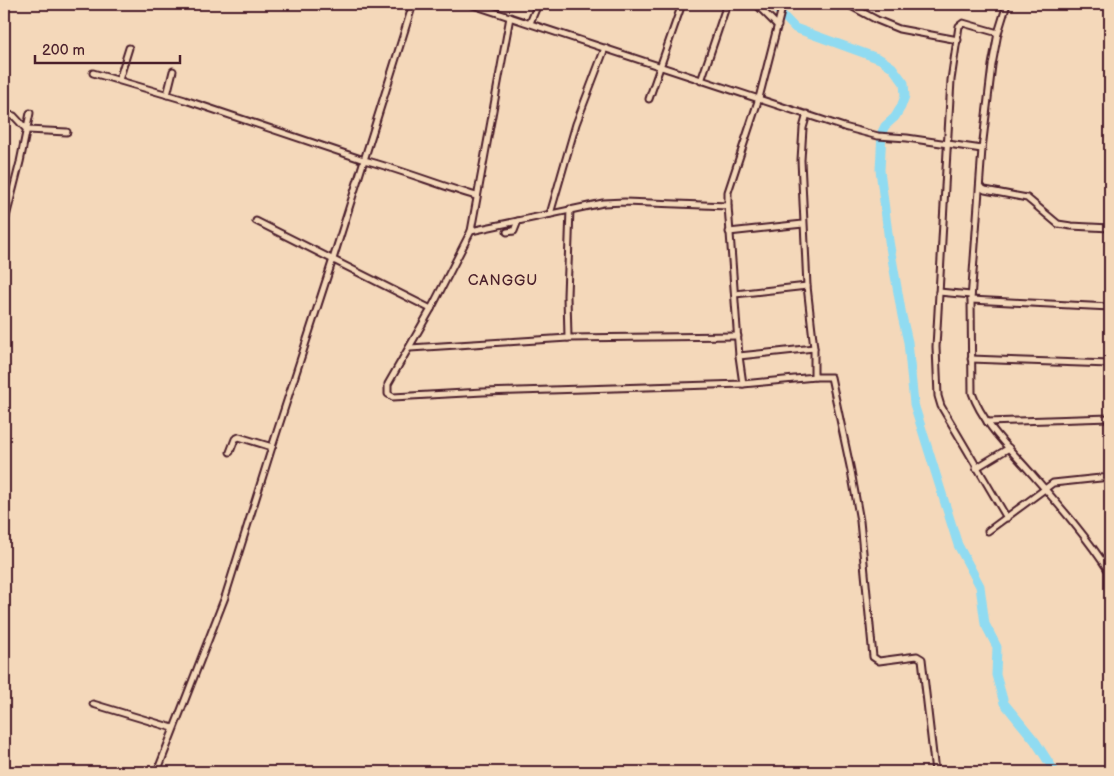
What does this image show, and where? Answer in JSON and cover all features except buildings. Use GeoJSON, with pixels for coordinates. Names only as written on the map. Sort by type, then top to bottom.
{"type":"FeatureCollection","features":[{"type":"Feature","properties":{"kind":"street"},"geometry":{"type":"LineString","coordinates":[[157,772],[225,597],[412,4]]}},
{"type":"Feature","properties":{"kind":"street"},"geometry":{"type":"LineString","coordinates":[[470,4],[844,127],[878,136],[982,148]]}},
{"type":"Feature","properties":{"kind":"street"},"geometry":{"type":"LineString","coordinates":[[530,23],[538,4]]}},
{"type":"Feature","properties":{"kind":"street"},"geometry":{"type":"LineString","coordinates":[[649,99],[682,4]]}},
{"type":"Feature","properties":{"kind":"street"},"geometry":{"type":"LineString","coordinates":[[701,81],[727,4]]}},
{"type":"Feature","properties":{"kind":"street"},"geometry":{"type":"LineString","coordinates":[[756,4],[778,24]]}},
{"type":"Feature","properties":{"kind":"street"},"geometry":{"type":"LineString","coordinates":[[743,384],[739,356],[728,192],[759,98],[784,4]]}},
{"type":"Feature","properties":{"kind":"street"},"geometry":{"type":"LineString","coordinates":[[847,4],[899,29],[958,40]]}},
{"type":"Feature","properties":{"kind":"street"},"geometry":{"type":"LineString","coordinates":[[1007,4],[998,33],[992,65],[982,148],[971,298],[970,359],[972,393],[976,405],[987,422],[1045,489],[1100,557],[1110,573]]}},
{"type":"Feature","properties":{"kind":"street"},"geometry":{"type":"LineString","coordinates":[[510,17],[471,231],[410,348],[388,384],[388,394],[393,397],[743,384],[831,377],[839,409],[860,521],[874,657],[879,661],[917,656],[920,656],[922,659],[935,772]]}},
{"type":"Feature","properties":{"kind":"street"},"geometry":{"type":"LineString","coordinates":[[998,33],[962,23],[959,26],[952,80],[936,347],[938,396],[941,406],[1007,518]]}},
{"type":"Feature","properties":{"kind":"street"},"geometry":{"type":"LineString","coordinates":[[119,80],[129,48]]}},
{"type":"Feature","properties":{"kind":"street"},"geometry":{"type":"LineString","coordinates":[[550,214],[576,124],[605,48]]}},
{"type":"Feature","properties":{"kind":"street"},"geometry":{"type":"LineString","coordinates":[[167,95],[173,71]]}},
{"type":"Feature","properties":{"kind":"street"},"geometry":{"type":"LineString","coordinates":[[94,73],[364,160],[389,166],[441,186],[476,196]]}},
{"type":"Feature","properties":{"kind":"street"},"geometry":{"type":"LineString","coordinates":[[4,225],[30,113]]}},
{"type":"Feature","properties":{"kind":"street"},"geometry":{"type":"LineString","coordinates":[[4,114],[14,116],[27,130],[67,132]]}},
{"type":"Feature","properties":{"kind":"street"},"geometry":{"type":"LineString","coordinates":[[807,114],[803,128],[803,224],[814,348],[814,374],[816,377]]}},
{"type":"Feature","properties":{"kind":"street"},"geometry":{"type":"LineString","coordinates":[[980,187],[985,190],[1027,198],[1058,224],[1110,228]]}},
{"type":"Feature","properties":{"kind":"street"},"geometry":{"type":"LineString","coordinates":[[4,199],[10,200]]}},
{"type":"Feature","properties":{"kind":"street"},"geometry":{"type":"LineString","coordinates":[[471,231],[603,203],[625,202],[728,206]]}},
{"type":"Feature","properties":{"kind":"street"},"geometry":{"type":"LineString","coordinates":[[568,338],[567,296],[570,209]]}},
{"type":"Feature","properties":{"kind":"street"},"geometry":{"type":"LineString","coordinates":[[256,221],[431,309]]}},
{"type":"Feature","properties":{"kind":"street"},"geometry":{"type":"LineString","coordinates":[[507,232],[515,230],[518,221]]}},
{"type":"Feature","properties":{"kind":"street"},"geometry":{"type":"LineString","coordinates":[[730,232],[803,224]]}},
{"type":"Feature","properties":{"kind":"street"},"geometry":{"type":"LineString","coordinates":[[735,294],[807,286]]}},
{"type":"Feature","properties":{"kind":"street"},"geometry":{"type":"LineString","coordinates":[[939,292],[971,298],[1110,307]]}},
{"type":"Feature","properties":{"kind":"street"},"geometry":{"type":"LineString","coordinates":[[410,348],[568,338],[738,336]]}},
{"type":"Feature","properties":{"kind":"street"},"geometry":{"type":"LineString","coordinates":[[739,356],[814,348]]}},
{"type":"Feature","properties":{"kind":"street"},"geometry":{"type":"LineString","coordinates":[[970,359],[1110,364]]}},
{"type":"Feature","properties":{"kind":"street"},"geometry":{"type":"LineString","coordinates":[[987,422],[1110,418]]}},
{"type":"Feature","properties":{"kind":"street"},"geometry":{"type":"LineString","coordinates":[[230,452],[235,439],[239,437],[272,447]]}},
{"type":"Feature","properties":{"kind":"street"},"geometry":{"type":"LineString","coordinates":[[976,468],[1009,448]]}},
{"type":"Feature","properties":{"kind":"street"},"geometry":{"type":"LineString","coordinates":[[988,531],[1045,489],[1059,482],[1110,477]]}},
{"type":"Feature","properties":{"kind":"street"},"geometry":{"type":"LineString","coordinates":[[93,704],[173,728]]}},
{"type":"Feature","properties":{"kind":"waterway"},"geometry":{"type":"LineString","coordinates":[[772,4],[795,28],[880,59],[892,67],[904,83],[905,96],[901,107],[882,132],[880,170],[889,241],[908,342],[914,404],[958,545],[980,586],[985,624],[997,647],[996,675],[1004,703],[1035,741],[1055,772]]}},
{"type":"Feature","properties":{"kind":"waterway"},"geometry":{"type":"LineString","coordinates":[[923,8],[924,4]]}},
{"type":"Feature","properties":{"kind":"district","name":"CANGGU"},"geometry":{"type":"Point","coordinates":[503,280]}}]}
